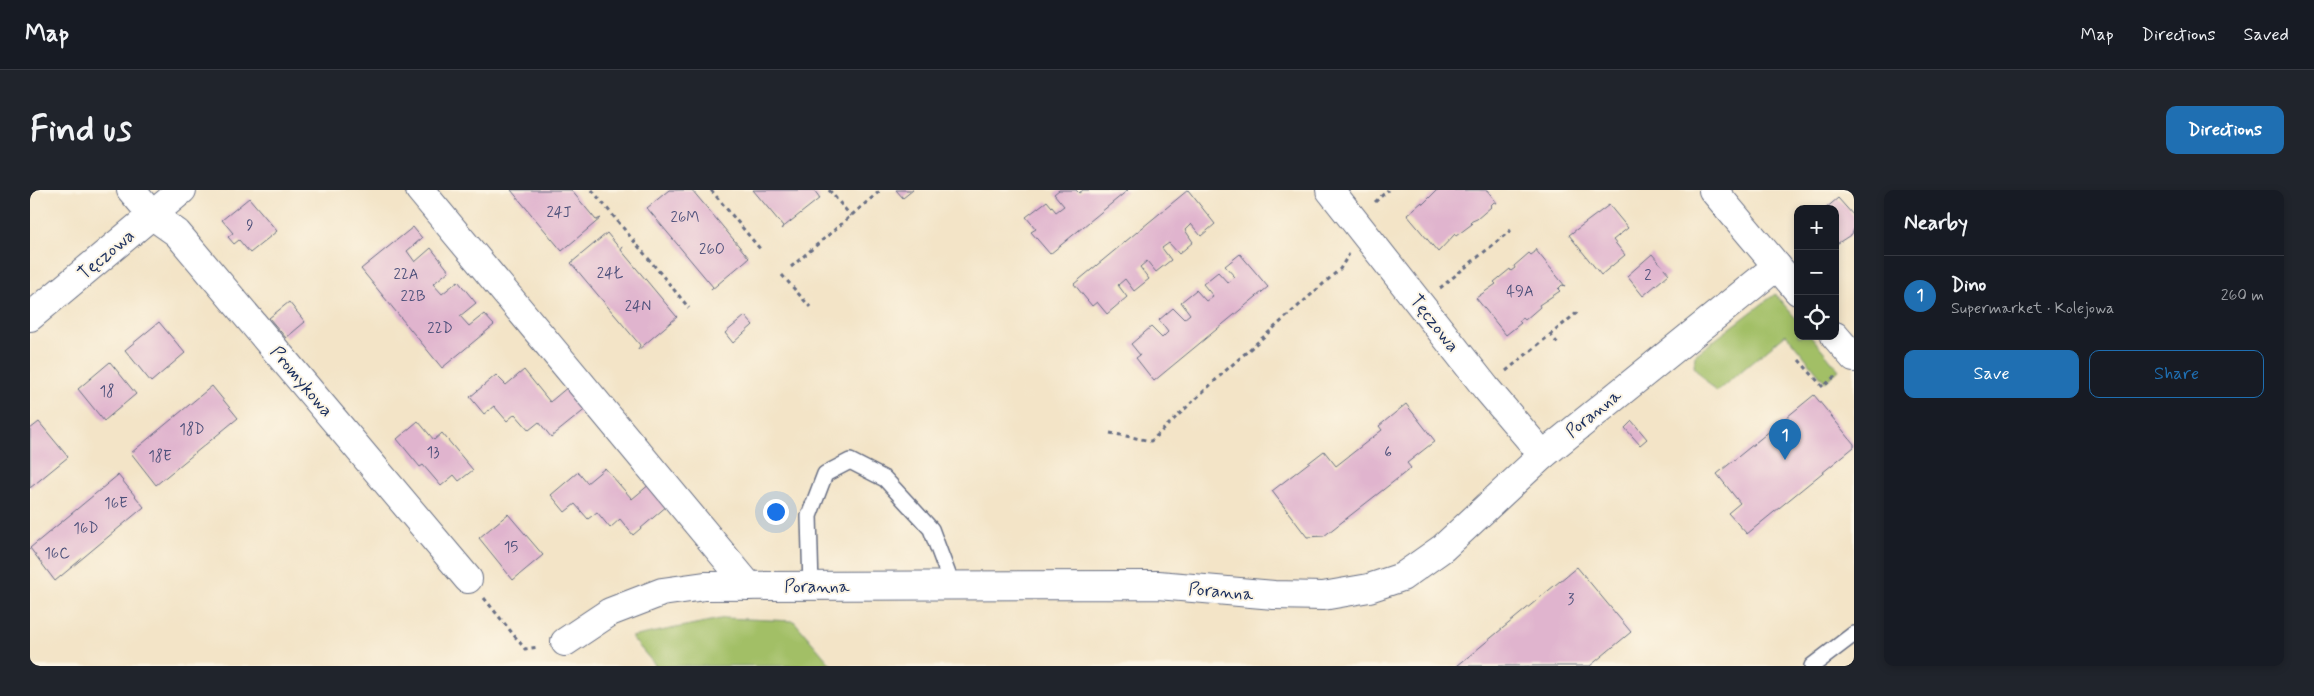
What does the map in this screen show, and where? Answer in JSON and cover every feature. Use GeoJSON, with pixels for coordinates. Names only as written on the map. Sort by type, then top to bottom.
{"type":"FeatureCollection","features":[{"type":"Feature","properties":{"kind":"street","name":"Promykowa"},"geometry":{"type":"LineString","coordinates":[[132,190],[153,216],[177,233],[468,578]]}},
{"type":"Feature","properties":{"kind":"street","name":"Tęczowa"},"geometry":{"type":"LineString","coordinates":[[30,317],[182,190]]}},
{"type":"Feature","properties":{"kind":"street"},"geometry":{"type":"LineString","coordinates":[[420,190],[749,586]]}},
{"type":"Feature","properties":{"kind":"street","name":"Tęczowa"},"geometry":{"type":"LineString","coordinates":[[1330,190],[1486,388],[1543,455]]}},
{"type":"Feature","properties":{"kind":"street"},"geometry":{"type":"LineString","coordinates":[[1713,190],[1794,286]]}},
{"type":"Feature","properties":{"kind":"street","name":"Poranna"},"geometry":{"type":"LineString","coordinates":[[565,642],[610,612],[662,592],[705,586],[1158,585],[1274,595],[1323,596],[1369,588],[1402,577],[1442,548],[1543,455],[1777,266]]}},
{"type":"Feature","properties":{"kind":"street"},"geometry":{"type":"LineString","coordinates":[[1836,340],[1845,367]]}},
{"type":"Feature","properties":{"kind":"lane"},"geometry":{"type":"LineString","coordinates":[[812,587],[809,516],[824,474],[850,461],[885,479],[931,529],[952,585]]}},
{"type":"Feature","properties":{"kind":"lane"},"geometry":{"type":"LineString","coordinates":[[1812,666],[1854,634]]}},
{"type":"Feature","properties":{"kind":"path"},"geometry":{"type":"LineString","coordinates":[[592,190],[689,308]]}},
{"type":"Feature","properties":{"kind":"path"},"geometry":{"type":"LineString","coordinates":[[711,190],[761,250]]}},
{"type":"Feature","properties":{"kind":"path"},"geometry":{"type":"LineString","coordinates":[[830,190],[851,216]]}},
{"type":"Feature","properties":{"kind":"path"},"geometry":{"type":"LineString","coordinates":[[791,267],[881,190]]}},
{"type":"Feature","properties":{"kind":"path"},"geometry":{"type":"LineString","coordinates":[[1420,304],[1511,230]]}},
{"type":"Feature","properties":{"kind":"path"},"geometry":{"type":"LineString","coordinates":[[1110,432],[1151,441],[1223,373],[1340,269],[1362,231]]}},
{"type":"Feature","properties":{"kind":"path"},"geometry":{"type":"LineString","coordinates":[[782,275],[810,307]]}},
{"type":"Feature","properties":{"kind":"path"},"geometry":{"type":"LineString","coordinates":[[1486,388],[1579,310]]}},
{"type":"Feature","properties":{"kind":"path"},"geometry":{"type":"LineString","coordinates":[[1550,334],[1559,345]]}},
{"type":"Feature","properties":{"kind":"path"},"geometry":{"type":"LineString","coordinates":[[1799,360],[1823,387],[1845,367]]}},
{"type":"Feature","properties":{"kind":"path"},"geometry":{"type":"LineString","coordinates":[[468,578],[525,649],[565,642]]}},
{"type":"Feature","properties":{"kind":"green space"},"geometry":{"type":"Polygon","coordinates":[[[1775,294],[1794,316],[1794,340],[1814,340],[1839,370],[1825,382],[1786,334],[1716,392],[1694,367],[1695,355],[1775,294]]]}},
{"type":"Feature","properties":{"kind":"green space"},"geometry":{"type":"Polygon","coordinates":[[[725,618],[794,621],[832,666],[656,666],[631,637],[725,618]]]}},
{"type":"Feature","properties":{"kind":"building"},"geometry":{"type":"Polygon","coordinates":[[[511,190],[571,190],[596,220],[601,218],[562,251],[511,190]]]}},
{"type":"Feature","properties":{"kind":"building"},"geometry":{"type":"Polygon","coordinates":[[[669,190],[692,190],[749,258],[711,290],[713,287],[647,208],[669,190]]]}},
{"type":"Feature","properties":{"kind":"building"},"geometry":{"type":"Polygon","coordinates":[[[753,190],[814,190],[820,198],[781,229],[783,226],[753,190]]]}},
{"type":"Feature","properties":{"kind":"building"},"geometry":{"type":"Polygon","coordinates":[[[896,190],[913,190],[903,198],[896,190]]]}},
{"type":"Feature","properties":{"kind":"building"},"geometry":{"type":"Polygon","coordinates":[[[1059,190],[1076,190],[1079,193],[1083,190],[1128,190],[1050,254],[1031,232],[1036,229],[1026,217],[1047,201],[1056,212],[1064,206],[1054,194],[1059,190]]]}},
{"type":"Feature","properties":{"kind":"building"},"geometry":{"type":"Polygon","coordinates":[[[1188,190],[1215,224],[1201,236],[1191,224],[1185,230],[1193,242],[1179,254],[1169,243],[1162,248],[1171,260],[1156,272],[1147,261],[1140,267],[1149,279],[1134,291],[1125,279],[1118,285],[1127,297],[1107,314],[1097,302],[1092,306],[1074,284],[1188,190]]]}},
{"type":"Feature","properties":{"kind":"building"},"geometry":{"type":"Polygon","coordinates":[[[1437,190],[1487,190],[1497,203],[1494,202],[1477,219],[1470,222],[1472,224],[1456,236],[1455,234],[1438,252],[1407,215],[1422,202],[1423,204],[1437,190]]]}},
{"type":"Feature","properties":{"kind":"building"},"geometry":{"type":"Polygon","coordinates":[[[249,198],[277,231],[250,253],[239,240],[234,244],[228,237],[233,233],[222,220],[249,198]]]}},
{"type":"Feature","properties":{"kind":"building"},"geometry":{"type":"Polygon","coordinates":[[[1838,198],[1854,216],[1852,234],[1839,242],[1839,205],[1830,205],[1838,198]]]}},
{"type":"Feature","properties":{"kind":"building"},"geometry":{"type":"Polygon","coordinates":[[[1609,205],[1628,228],[1613,240],[1625,255],[1601,275],[1569,235],[1609,205]]]}},
{"type":"Feature","properties":{"kind":"building"},"geometry":{"type":"Polygon","coordinates":[[[413,227],[422,238],[407,251],[415,262],[431,248],[449,271],[433,284],[442,294],[458,281],[476,303],[460,316],[469,326],[484,314],[494,325],[442,368],[361,269],[413,227]]]}},
{"type":"Feature","properties":{"kind":"building"},"geometry":{"type":"Polygon","coordinates":[[[607,233],[620,249],[623,247],[621,250],[677,317],[638,350],[640,345],[571,263],[607,233]]]}},
{"type":"Feature","properties":{"kind":"building"},"geometry":{"type":"Polygon","coordinates":[[[1535,249],[1565,286],[1562,285],[1558,289],[1560,291],[1539,305],[1540,307],[1525,320],[1523,318],[1519,321],[1521,323],[1506,335],[1476,298],[1496,284],[1494,282],[1510,269],[1511,271],[1515,268],[1514,266],[1529,253],[1531,255],[1535,252],[1535,249]]]}},
{"type":"Feature","properties":{"kind":"building"},"geometry":{"type":"Polygon","coordinates":[[[1240,254],[1268,287],[1154,381],[1136,358],[1140,355],[1131,344],[1151,327],[1162,338],[1168,332],[1159,320],[1173,308],[1184,319],[1190,314],[1181,302],[1196,290],[1206,301],[1213,296],[1203,284],[1218,272],[1228,283],[1235,277],[1225,266],[1240,254]]]}},
{"type":"Feature","properties":{"kind":"building"},"geometry":{"type":"Polygon","coordinates":[[[1652,254],[1669,274],[1643,296],[1627,276],[1652,254]]]}},
{"type":"Feature","properties":{"kind":"building"},"geometry":{"type":"Polygon","coordinates":[[[289,302],[305,322],[286,338],[269,318],[289,302]]]}},
{"type":"Feature","properties":{"kind":"building"},"geometry":{"type":"Polygon","coordinates":[[[745,316],[753,325],[733,343],[725,333],[745,316]]]}},
{"type":"Feature","properties":{"kind":"building"},"geometry":{"type":"Polygon","coordinates":[[[159,322],[185,353],[151,382],[125,350],[159,322]]]}},
{"type":"Feature","properties":{"kind":"building"},"geometry":{"type":"Polygon","coordinates":[[[110,362],[136,394],[104,421],[78,389],[110,362]]]}},
{"type":"Feature","properties":{"kind":"building"},"geometry":{"type":"Polygon","coordinates":[[[524,370],[550,402],[569,386],[587,408],[551,437],[539,422],[529,430],[515,414],[507,421],[494,406],[484,414],[470,397],[496,375],[506,385],[524,370]]]}},
{"type":"Feature","properties":{"kind":"building"},"geometry":{"type":"Polygon","coordinates":[[[212,386],[238,418],[156,485],[131,453],[212,386]]]}},
{"type":"Feature","properties":{"kind":"building"},"geometry":{"type":"Polygon","coordinates":[[[1814,395],[1854,444],[1854,447],[1747,534],[1728,513],[1740,503],[1717,474],[1814,395]]]}},
{"type":"Feature","properties":{"kind":"building"},"geometry":{"type":"Polygon","coordinates":[[[1406,404],[1435,441],[1407,463],[1411,468],[1324,536],[1307,537],[1272,491],[1324,451],[1336,466],[1382,430],[1379,426],[1406,404]]]}},
{"type":"Feature","properties":{"kind":"building"},"geometry":{"type":"Polygon","coordinates":[[[418,421],[434,440],[442,433],[473,470],[459,481],[454,475],[441,486],[423,465],[420,467],[397,439],[418,421]]]}},
{"type":"Feature","properties":{"kind":"building"},"geometry":{"type":"Polygon","coordinates":[[[1632,421],[1647,439],[1640,445],[1625,428],[1632,421]]]}},
{"type":"Feature","properties":{"kind":"building"},"geometry":{"type":"Polygon","coordinates":[[[39,422],[68,457],[30,488],[30,429],[39,422]]]}},
{"type":"Feature","properties":{"kind":"building"},"geometry":{"type":"Polygon","coordinates":[[[605,468],[632,499],[650,484],[668,505],[633,535],[620,519],[610,528],[597,512],[588,519],[575,504],[565,512],[551,495],[578,472],[587,483],[605,468]]]}},
{"type":"Feature","properties":{"kind":"building"},"geometry":{"type":"Polygon","coordinates":[[[118,475],[144,507],[55,581],[30,548],[118,475]]]}},
{"type":"Feature","properties":{"kind":"building"},"geometry":{"type":"Polygon","coordinates":[[[508,514],[543,555],[513,580],[479,538],[508,514]]]}},
{"type":"Feature","properties":{"kind":"building"},"geometry":{"type":"Polygon","coordinates":[[[1577,567],[1631,632],[1590,666],[1457,666],[1577,567]]]}},
{"type":"Feature","properties":{"kind":"place","name":"Dino"},"geometry":{"type":"Point","coordinates":[1785,460]}}]}
